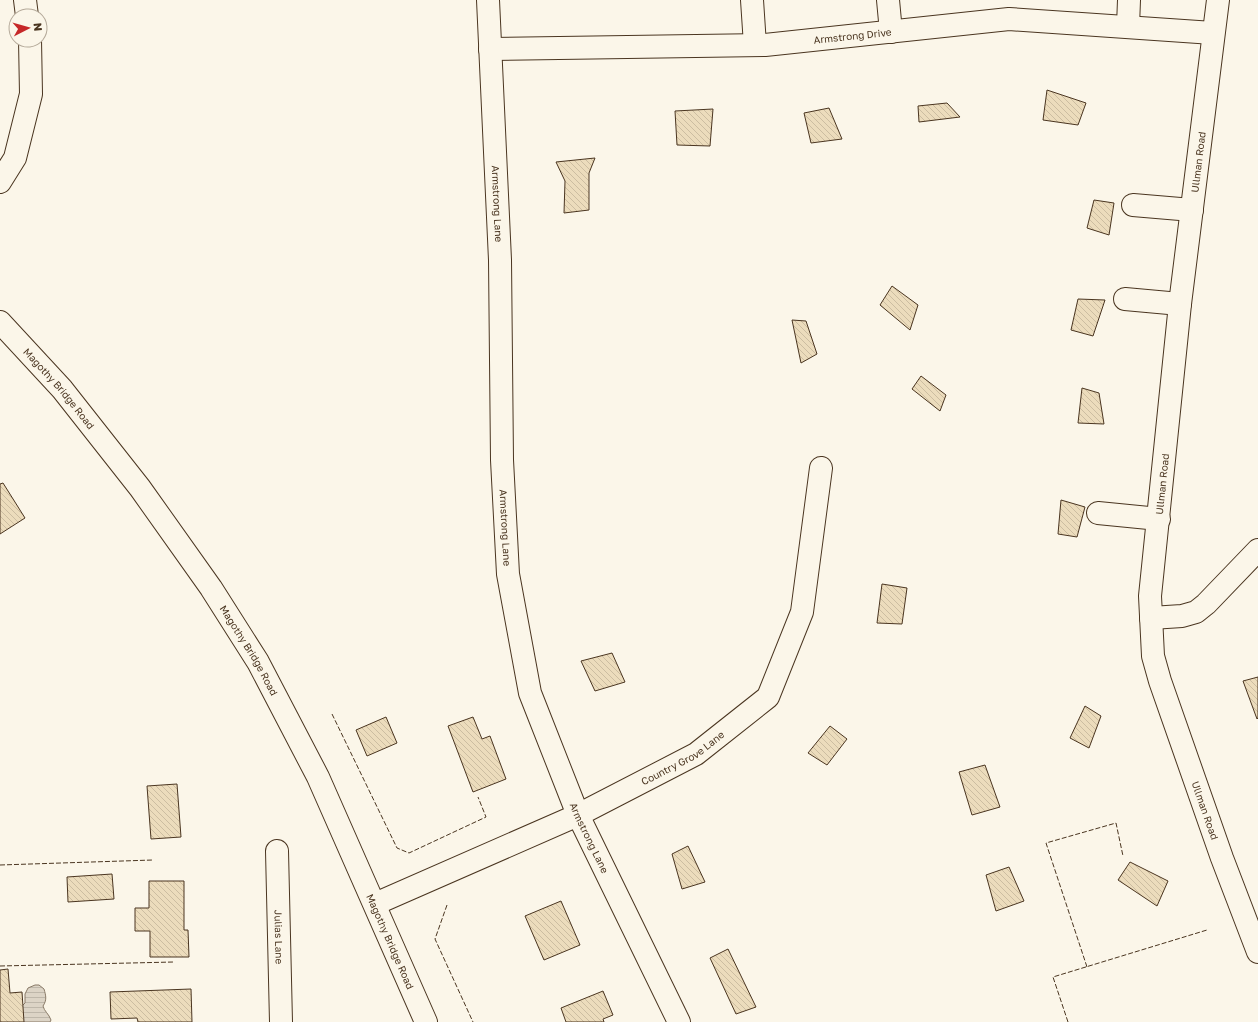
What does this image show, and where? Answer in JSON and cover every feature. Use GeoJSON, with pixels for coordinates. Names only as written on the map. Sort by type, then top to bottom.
{"type":"FeatureCollection","features":[{"type":"Feature","properties":{"kind":"street","name":"Armstrong Lane"},"geometry":{"type":"LineString","coordinates":[[488,0],[500,260],[502,460],[508,574],[530,693],[578,815],[679,1022]]}},
{"type":"Feature","properties":{"kind":"street"},"geometry":{"type":"LineString","coordinates":[[752,0],[755,45]]}},
{"type":"Feature","properties":{"kind":"street"},"geometry":{"type":"LineString","coordinates":[[888,0],[891,32]]}},
{"type":"Feature","properties":{"kind":"street"},"geometry":{"type":"LineString","coordinates":[[1128,26],[1129,0]]}},
{"type":"Feature","properties":{"kind":"street","name":"Ullman Road"},"geometry":{"type":"LineString","coordinates":[[1218,0],[1180,304],[1150,596],[1153,656],[1160,682],[1222,858],[1258,952]]}},
{"type":"Feature","properties":{"kind":"street","name":"Armstrong Drive"},"geometry":{"type":"LineString","coordinates":[[490,49],[755,45],[1009,19],[1214,33]]}},
{"type":"Feature","properties":{"kind":"street"},"geometry":{"type":"LineString","coordinates":[[0,182],[15,158],[31,94],[30,48]]}},
{"type":"Feature","properties":{"kind":"street"},"geometry":{"type":"LineString","coordinates":[[1133,205],[1192,210]]}},
{"type":"Feature","properties":{"kind":"street"},"geometry":{"type":"LineString","coordinates":[[1125,299],[1180,304]]}},
{"type":"Feature","properties":{"kind":"street","name":"Magothy Bridge Road"},"geometry":{"type":"LineString","coordinates":[[0,322],[62,389],[140,488],[211,588],[258,662],[314,770],[375,904],[426,1022]]}},
{"type":"Feature","properties":{"kind":"street","name":"Country Grove Lane"},"geometry":{"type":"LineString","coordinates":[[375,904],[578,815],[696,754],[768,697],[802,612],[821,468]]}},
{"type":"Feature","properties":{"kind":"street"},"geometry":{"type":"LineString","coordinates":[[1098,513],[1159,519]]}},
{"type":"Feature","properties":{"kind":"street"},"geometry":{"type":"LineString","coordinates":[[1151,618],[1182,616],[1196,612],[1206,604],[1258,550]]}},
{"type":"Feature","properties":{"kind":"street","name":"Julias Lane"},"geometry":{"type":"LineString","coordinates":[[278,851],[281,1022]]}},
{"type":"Feature","properties":{"kind":"shaded area"},"geometry":{"type":"Polygon","coordinates":[[[39,985],[44,989],[46,998],[43,1006],[51,1020],[50,1022],[21,1022],[22,1006],[25,1003],[25,994],[28,988],[39,985]]]}},
{"type":"Feature","properties":{"kind":"building"},"geometry":{"type":"Polygon","coordinates":[[[1047,90],[1086,103],[1078,125],[1043,120],[1047,90]]]}},
{"type":"Feature","properties":{"kind":"building"},"geometry":{"type":"Polygon","coordinates":[[[947,103],[960,117],[919,122],[918,106],[947,103]]]}},
{"type":"Feature","properties":{"kind":"building"},"geometry":{"type":"Polygon","coordinates":[[[829,108],[842,139],[811,143],[804,113],[829,108]]]}},
{"type":"Feature","properties":{"kind":"building"},"geometry":{"type":"Polygon","coordinates":[[[713,109],[710,146],[677,145],[675,111],[713,109]]]}},
{"type":"Feature","properties":{"kind":"building"},"geometry":{"type":"Polygon","coordinates":[[[595,158],[589,173],[589,210],[564,213],[565,181],[556,162],[595,158]]]}},
{"type":"Feature","properties":{"kind":"building"},"geometry":{"type":"Polygon","coordinates":[[[1094,200],[1114,203],[1109,235],[1087,228],[1094,200]]]}},
{"type":"Feature","properties":{"kind":"building"},"geometry":{"type":"Polygon","coordinates":[[[892,286],[918,305],[910,330],[880,305],[892,286]]]}},
{"type":"Feature","properties":{"kind":"building"},"geometry":{"type":"Polygon","coordinates":[[[1078,299],[1105,300],[1093,336],[1071,330],[1078,299]]]}},
{"type":"Feature","properties":{"kind":"building"},"geometry":{"type":"Polygon","coordinates":[[[792,320],[806,321],[817,354],[801,363],[792,320]]]}},
{"type":"Feature","properties":{"kind":"building"},"geometry":{"type":"Polygon","coordinates":[[[921,376],[946,395],[940,411],[912,389],[921,376]]]}},
{"type":"Feature","properties":{"kind":"building"},"geometry":{"type":"Polygon","coordinates":[[[1082,388],[1099,393],[1104,424],[1078,423],[1082,388]]]}},
{"type":"Feature","properties":{"kind":"building"},"geometry":{"type":"Polygon","coordinates":[[[3,483],[25,518],[0,534],[0,484],[3,483]]]}},
{"type":"Feature","properties":{"kind":"building"},"geometry":{"type":"Polygon","coordinates":[[[1061,500],[1085,507],[1077,537],[1058,534],[1061,500]]]}},
{"type":"Feature","properties":{"kind":"building"},"geometry":{"type":"Polygon","coordinates":[[[882,584],[907,588],[902,624],[877,623],[882,584]]]}},
{"type":"Feature","properties":{"kind":"building"},"geometry":{"type":"Polygon","coordinates":[[[612,653],[625,682],[595,691],[581,661],[612,653]]]}},
{"type":"Feature","properties":{"kind":"building"},"geometry":{"type":"Polygon","coordinates":[[[1258,677],[1258,718],[1257,719],[1243,681],[1258,677]]]}},
{"type":"Feature","properties":{"kind":"building"},"geometry":{"type":"Polygon","coordinates":[[[1085,706],[1101,716],[1089,748],[1070,738],[1085,706]]]}},
{"type":"Feature","properties":{"kind":"building"},"geometry":{"type":"Polygon","coordinates":[[[386,717],[397,743],[367,756],[356,730],[386,717]]]}},
{"type":"Feature","properties":{"kind":"building"},"geometry":{"type":"Polygon","coordinates":[[[473,717],[482,739],[490,736],[506,779],[473,792],[448,726],[473,717]]]}},
{"type":"Feature","properties":{"kind":"building"},"geometry":{"type":"Polygon","coordinates":[[[830,726],[847,739],[827,765],[808,753],[830,726]]]}},
{"type":"Feature","properties":{"kind":"building"},"geometry":{"type":"Polygon","coordinates":[[[985,765],[1000,807],[972,815],[959,772],[985,765]]]}},
{"type":"Feature","properties":{"kind":"building"},"geometry":{"type":"Polygon","coordinates":[[[177,784],[181,837],[151,839],[147,786],[177,784]]]}},
{"type":"Feature","properties":{"kind":"building"},"geometry":{"type":"Polygon","coordinates":[[[688,846],[705,882],[682,889],[672,854],[688,846]]]}},
{"type":"Feature","properties":{"kind":"building"},"geometry":{"type":"Polygon","coordinates":[[[1130,862],[1168,881],[1157,906],[1118,880],[1130,862]]]}},
{"type":"Feature","properties":{"kind":"building"},"geometry":{"type":"Polygon","coordinates":[[[1009,867],[1024,901],[996,911],[986,875],[1009,867]]]}},
{"type":"Feature","properties":{"kind":"building"},"geometry":{"type":"Polygon","coordinates":[[[112,874],[114,899],[68,902],[67,877],[112,874]]]}},
{"type":"Feature","properties":{"kind":"building"},"geometry":{"type":"Polygon","coordinates":[[[149,881],[184,881],[184,930],[188,930],[189,957],[150,957],[150,931],[135,931],[135,908],[149,908],[149,881]]]}},
{"type":"Feature","properties":{"kind":"building"},"geometry":{"type":"Polygon","coordinates":[[[561,901],[580,945],[544,960],[525,916],[561,901]]]}},
{"type":"Feature","properties":{"kind":"building"},"geometry":{"type":"Polygon","coordinates":[[[728,949],[756,1007],[736,1014],[710,958],[728,949]]]}},
{"type":"Feature","properties":{"kind":"building"},"geometry":{"type":"Polygon","coordinates":[[[8,969],[10,993],[22,992],[24,1022],[0,1022],[0,970],[8,969]]]}},
{"type":"Feature","properties":{"kind":"building"},"geometry":{"type":"Polygon","coordinates":[[[191,989],[192,1022],[138,1022],[137,1018],[111,1019],[110,992],[191,989]]]}},
{"type":"Feature","properties":{"kind":"building"},"geometry":{"type":"Polygon","coordinates":[[[603,991],[613,1015],[603,1019],[604,1022],[566,1022],[561,1008],[603,991]]]}},
{"type":"Feature","properties":{"kind":"fence"},"geometry":{"type":"LineString","coordinates":[[332,714],[397,848],[409,853],[486,817],[478,797]]}},
{"type":"Feature","properties":{"kind":"fence"},"geometry":{"type":"LineString","coordinates":[[1087,967],[1046,843],[1116,823],[1123,856]]}},
{"type":"Feature","properties":{"kind":"fence"},"geometry":{"type":"LineString","coordinates":[[0,865],[153,860]]}},
{"type":"Feature","properties":{"kind":"fence"},"geometry":{"type":"LineString","coordinates":[[447,905],[435,939],[473,1022]]}},
{"type":"Feature","properties":{"kind":"fence"},"geometry":{"type":"LineString","coordinates":[[1068,1022],[1053,977],[1207,930]]}},
{"type":"Feature","properties":{"kind":"fence"},"geometry":{"type":"LineString","coordinates":[[0,966],[174,962]]}}]}
